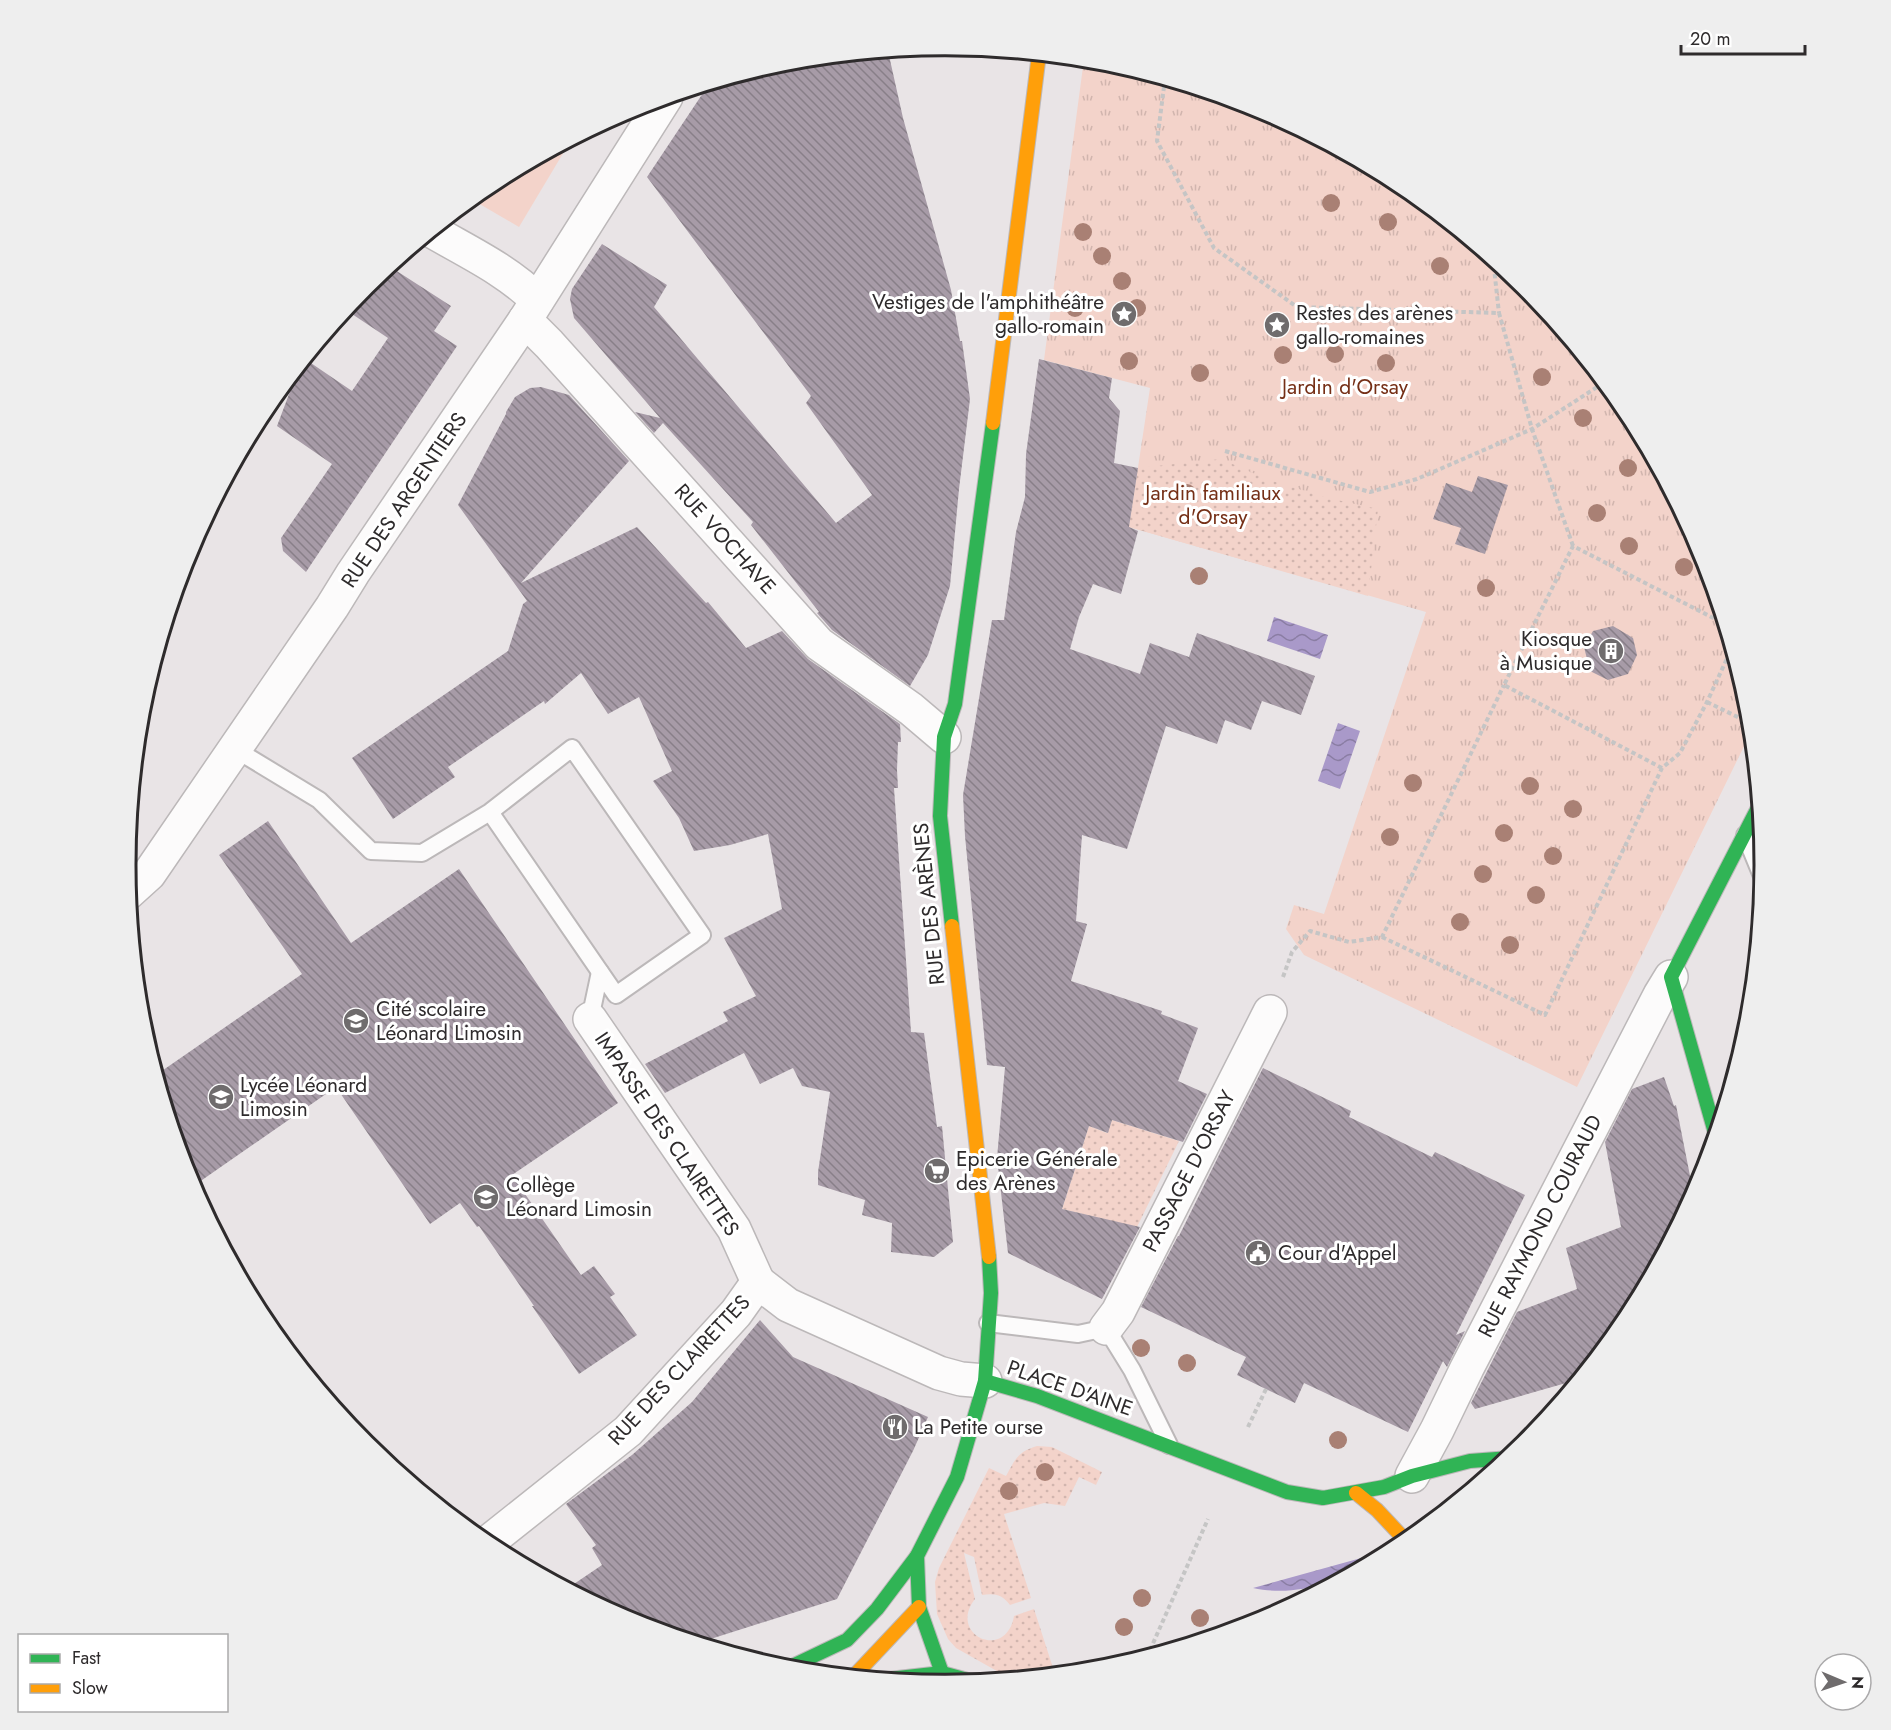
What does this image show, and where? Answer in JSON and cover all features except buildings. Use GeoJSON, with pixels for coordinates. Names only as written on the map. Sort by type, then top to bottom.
{"type":"FeatureCollection","features":[{"type":"Feature","properties":{"kind":"main road","name":"RUE DES ARÈNES"},"geometry":{"type":"LineString","coordinates":[[985,1381],[991,1293],[989,1250],[940,816],[944,736],[955,704],[1038,61]]}},
{"type":"Feature","properties":{"kind":"main road"},"geometry":{"type":"LineString","coordinates":[[1712,1123],[1671,977],[1753,817]]}},
{"type":"Feature","properties":{"kind":"main road","name":"PLACE D'AINE"},"geometry":{"type":"LineString","coordinates":[[802,1661],[847,1640],[877,1609],[917,1556],[957,1477],[985,1381],[1037,1396],[1287,1492],[1323,1498],[1384,1487],[1412,1476],[1470,1461],[1495,1459]]}},
{"type":"Feature","properties":{"kind":"main road"},"geometry":{"type":"LineString","coordinates":[[1356,1493],[1377,1510],[1400,1534]]}},
{"type":"Feature","properties":{"kind":"main road"},"geometry":{"type":"LineString","coordinates":[[917,1556],[919,1607],[942,1673]]}},
{"type":"Feature","properties":{"kind":"main road"},"geometry":{"type":"LineString","coordinates":[[860,1670],[919,1607]]}},
{"type":"Feature","properties":{"kind":"main road"},"geometry":{"type":"LineString","coordinates":[[935,1674],[946,1674]]}},
{"type":"Feature","properties":{"kind":"street","name":"RUE DES ARGENTIERS"},"geometry":{"type":"LineString","coordinates":[[137,885],[149,874],[235,749],[531,310],[659,108]]}},
{"type":"Feature","properties":{"kind":"street","name":"RUE VOCHAVE"},"geometry":{"type":"LineString","coordinates":[[438,235],[495,267],[521,285],[531,310],[557,353],[819,644],[911,709],[944,736]]}},
{"type":"Feature","properties":{"kind":"street","name":"RUE RAYMOND COURAUD"},"geometry":{"type":"LineString","coordinates":[[1412,1476],[1671,977]]}},
{"type":"Feature","properties":{"kind":"street","name":"PASSAGE D'ORSAY"},"geometry":{"type":"LineString","coordinates":[[1106,1328],[1118,1311],[1270,1012]]}},
{"type":"Feature","properties":{"kind":"street","name":"IMPASSE DES CLAIRETTES"},"geometry":{"type":"LineString","coordinates":[[590,1019],[734,1229],[758,1282]]}},
{"type":"Feature","properties":{"kind":"street","name":"RUE DES CLAIRETTES"},"geometry":{"type":"LineString","coordinates":[[495,1537],[628,1431],[736,1313],[758,1282],[788,1305],[939,1373],[961,1380],[985,1381]]}},
{"type":"Feature","properties":{"kind":"lane"},"geometry":{"type":"LineString","coordinates":[[235,749],[319,800],[371,851],[422,853],[490,812],[572,748],[702,935],[616,995],[490,812]]}},
{"type":"Feature","properties":{"kind":"lane"},"geometry":{"type":"LineString","coordinates":[[1744,834],[1755,859]]}},
{"type":"Feature","properties":{"kind":"lane"},"geometry":{"type":"LineString","coordinates":[[590,1019],[600,972]]}},
{"type":"Feature","properties":{"kind":"lane"},"geometry":{"type":"LineString","coordinates":[[988,1323],[1078,1334],[1106,1328],[1132,1370],[1169,1446]]}},
{"type":"Feature","properties":{"kind":"path"},"geometry":{"type":"LineString","coordinates":[[1164,86],[1157,141],[1214,248],[1278,294],[1297,306],[1499,313]]}},
{"type":"Feature","properties":{"kind":"path"},"geometry":{"type":"LineString","coordinates":[[1494,271],[1499,313],[1532,429],[1573,546],[1716,620]]}},
{"type":"Feature","properties":{"kind":"path"},"geometry":{"type":"LineString","coordinates":[[1225,452],[1370,492],[1417,479],[1532,429],[1598,386]]}},
{"type":"Feature","properties":{"kind":"path"},"geometry":{"type":"LineString","coordinates":[[1382,937],[1573,546]]}},
{"type":"Feature","properties":{"kind":"path"},"geometry":{"type":"LineString","coordinates":[[1292,952],[1310,932],[1349,942],[1382,937],[1545,1015],[1662,768],[1680,753],[1728,657]]}},
{"type":"Feature","properties":{"kind":"path"},"geometry":{"type":"LineString","coordinates":[[1504,685],[1662,768]]}},
{"type":"Feature","properties":{"kind":"path"},"geometry":{"type":"LineString","coordinates":[[1707,702],[1741,719]]}},
{"type":"Feature","properties":{"kind":"path"},"geometry":{"type":"LineString","coordinates":[[1248,1427],[1266,1389]]}},
{"type":"Feature","properties":{"kind":"path"},"geometry":{"type":"LineString","coordinates":[[1151,1648],[1208,1519]]}},
{"type":"Feature","properties":{"kind":"green space","name":"Jardin d'Orsay"},"geometry":{"type":"Polygon","coordinates":[[[1083,68],[1155,83],[1206,98],[1304,139],[1350,164],[1395,192],[1479,256],[1554,331],[1588,372],[1619,415],[1647,460],[1672,507],[1693,555],[1712,605],[1727,655],[1745,744],[1577,1087],[1304,955],[1286,929],[1294,905],[1324,914],[1426,612],[1129,527],[1150,388],[1044,360],[1083,68]]]}},
{"type":"Feature","properties":{"kind":"green space"},"geometry":{"type":"Polygon","coordinates":[[[564,151],[519,227],[479,204],[564,151]]]}},
{"type":"Feature","properties":{"kind":"green space","name":"Jardin familiaux d'Orsay"},"geometry":{"type":"Polygon","coordinates":[[[1221,459],[1269,480],[1328,498],[1378,509],[1368,596],[1129,527],[1138,468],[1221,459]]]}},
{"type":"Feature","properties":{"kind":"green space"},"geometry":{"type":"Polygon","coordinates":[[[1112,1120],[1179,1141],[1137,1227],[1062,1209],[1089,1126],[1107,1133],[1112,1120]]]}},
{"type":"Feature","properties":{"kind":"green space"},"geometry":{"type":"Polygon","coordinates":[[[1052,1447],[1102,1472],[1096,1485],[1079,1477],[1065,1506],[1044,1503],[1004,1514],[1031,1598],[1010,1605],[998,1595],[982,1595],[974,1557],[964,1553],[975,1599],[968,1612],[968,1623],[973,1632],[981,1638],[991,1640],[1001,1638],[1009,1630],[1014,1616],[1034,1609],[1053,1668],[1000,1673],[956,1648],[948,1639],[937,1614],[935,1582],[939,1568],[989,1468],[1006,1476],[1014,1461],[1030,1448],[1052,1447]]]}},
{"type":"Feature","properties":{"kind":"water"},"geometry":{"type":"Polygon","coordinates":[[[1274,617],[1328,635],[1320,659],[1267,641],[1274,617]]]}},
{"type":"Feature","properties":{"kind":"water"},"geometry":{"type":"Polygon","coordinates":[[[1338,723],[1360,731],[1340,789],[1318,781],[1338,723]]]}},
{"type":"Feature","properties":{"kind":"water"},"geometry":{"type":"Polygon","coordinates":[[[1364,1557],[1313,1586],[1284,1591],[1253,1588],[1364,1557]]]}},
{"type":"Feature","properties":{"kind":"traffic: fast"},"geometry":{"type":"LineString","coordinates":[[952,926],[940,816],[944,737],[955,704],[993,423]]}},
{"type":"Feature","properties":{"kind":"traffic: fast"},"geometry":{"type":"LineString","coordinates":[[1712,1123],[1671,977],[1753,817]]}},
{"type":"Feature","properties":{"kind":"traffic: fast"},"geometry":{"type":"LineString","coordinates":[[802,1661],[847,1640],[877,1609],[917,1556],[957,1477],[985,1381],[991,1293],[989,1257]]}},
{"type":"Feature","properties":{"kind":"traffic: fast"},"geometry":{"type":"LineString","coordinates":[[985,1381],[1037,1396],[1287,1492],[1323,1498],[1384,1487],[1412,1476],[1470,1461],[1495,1459]]}},
{"type":"Feature","properties":{"kind":"traffic: fast"},"geometry":{"type":"LineString","coordinates":[[917,1556],[919,1607],[942,1673]]}},
{"type":"Feature","properties":{"kind":"traffic: fast"},"geometry":{"type":"LineString","coordinates":[[935,1674],[946,1674]]}},
{"type":"Feature","properties":{"kind":"traffic: slow"},"geometry":{"type":"LineString","coordinates":[[993,423],[1038,61]]}},
{"type":"Feature","properties":{"kind":"traffic: slow"},"geometry":{"type":"LineString","coordinates":[[952,926],[989,1257]]}},
{"type":"Feature","properties":{"kind":"traffic: slow"},"geometry":{"type":"LineString","coordinates":[[1356,1493],[1377,1510],[1400,1534]]}},
{"type":"Feature","properties":{"kind":"traffic: slow"},"geometry":{"type":"LineString","coordinates":[[860,1670],[919,1607]]}},
{"type":"Feature","properties":{"kind":"place","name":"Vestiges de l'amphithéâtre gallo-romain"},"geometry":{"type":"Point","coordinates":[1124,314]}},
{"type":"Feature","properties":{"kind":"place","name":"Restes des arènes gallo-romaines"},"geometry":{"type":"Point","coordinates":[1277,325]}},
{"type":"Feature","properties":{"kind":"place","name":"Kiosque à Musique"},"geometry":{"type":"Point","coordinates":[1611,651]}},
{"type":"Feature","properties":{"kind":"place","name":"Cité scolaire Léonard Limosin"},"geometry":{"type":"Point","coordinates":[356,1021]}},
{"type":"Feature","properties":{"kind":"place","name":"Lycée Léonard Limosin"},"geometry":{"type":"Point","coordinates":[221,1097]}},
{"type":"Feature","properties":{"kind":"place","name":"Epicerie Générale des Arènes"},"geometry":{"type":"Point","coordinates":[937,1171]}},
{"type":"Feature","properties":{"kind":"place","name":"Collège Léonard Limosin"},"geometry":{"type":"Point","coordinates":[486,1197]}},
{"type":"Feature","properties":{"kind":"place","name":"Cour d'Appel"},"geometry":{"type":"Point","coordinates":[1258,1253]}},
{"type":"Feature","properties":{"kind":"place","name":"La Petite ourse"},"geometry":{"type":"Point","coordinates":[895,1427]}}]}
